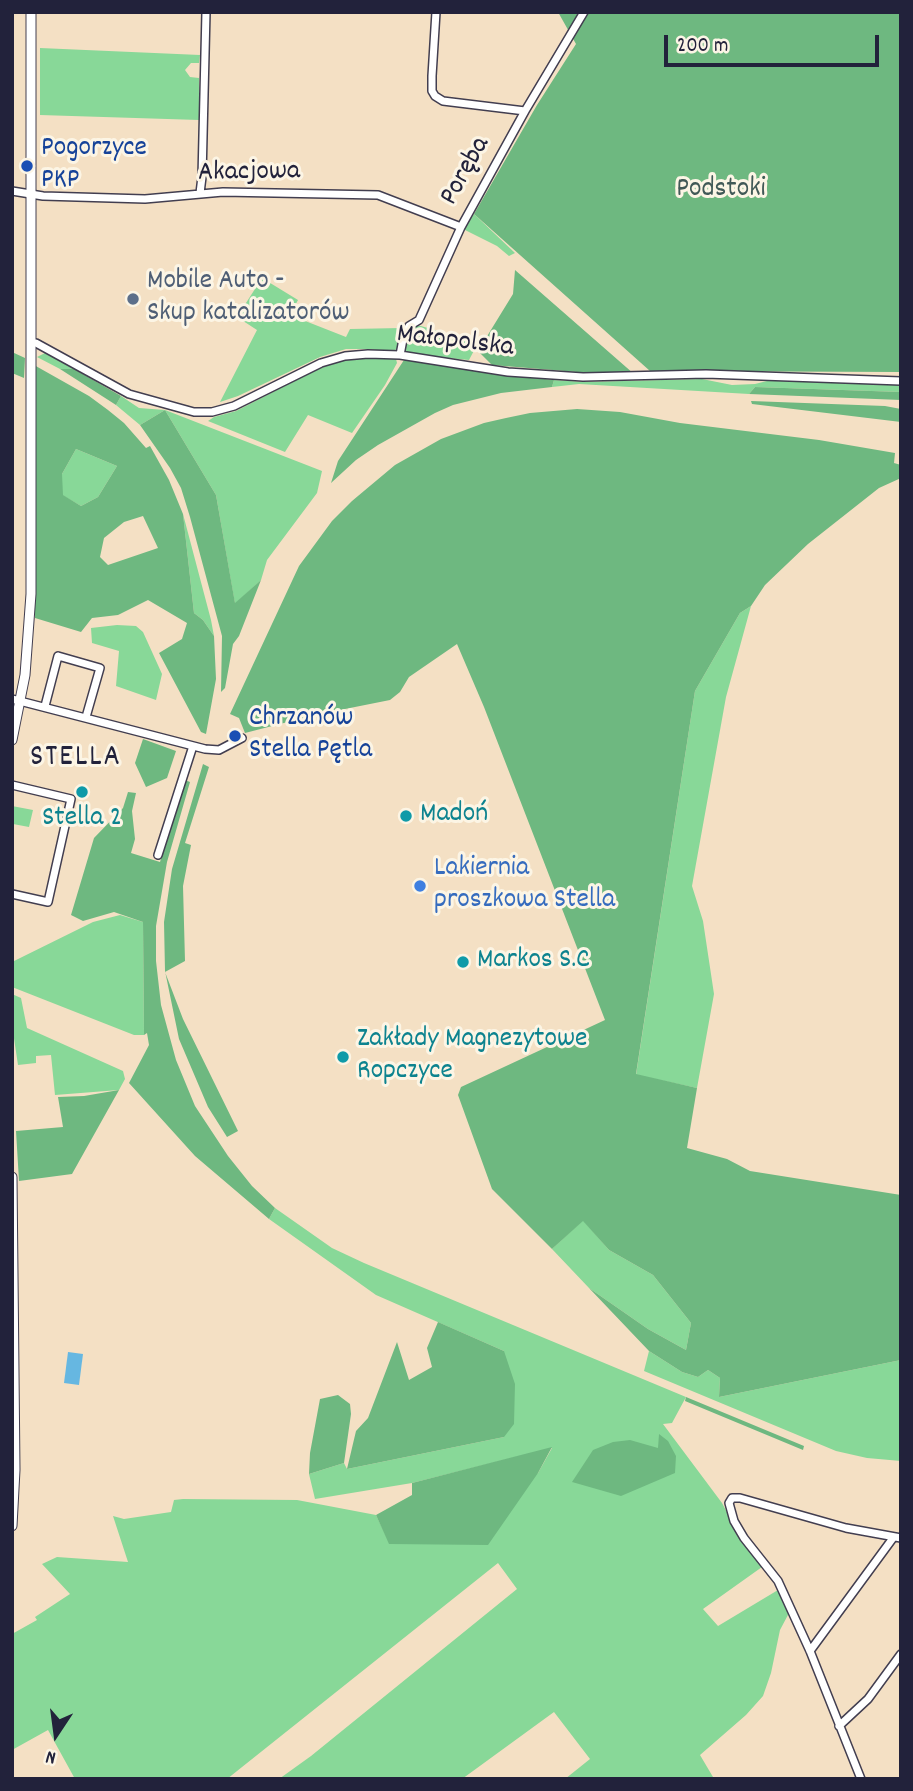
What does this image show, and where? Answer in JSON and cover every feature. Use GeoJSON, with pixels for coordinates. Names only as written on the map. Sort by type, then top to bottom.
{"type":"FeatureCollection","features":[{"type":"Feature","properties":{"kind":"street"},"geometry":{"type":"LineString","coordinates":[[12,740],[31,594],[31,12]]}},
{"type":"Feature","properties":{"kind":"street"},"geometry":{"type":"LineString","coordinates":[[200,194],[206,12]]}},
{"type":"Feature","properties":{"kind":"street"},"geometry":{"type":"LineString","coordinates":[[436,12],[432,76],[432,91],[435,96],[443,101],[525,111]]}},
{"type":"Feature","properties":{"kind":"street","name":"Poręba"},"geometry":{"type":"LineString","coordinates":[[400,355],[404,334],[409,326],[419,320],[461,227],[584,12]]}},
{"type":"Feature","properties":{"kind":"street","name":"Akacjowa"},"geometry":{"type":"LineString","coordinates":[[12,191],[44,196],[145,199],[240,192],[378,195],[461,227]]}},
{"type":"Feature","properties":{"kind":"street","name":"Małopolska"},"geometry":{"type":"LineString","coordinates":[[31,343],[36,343],[130,394],[194,412],[212,412],[234,406],[321,363],[357,355],[400,355],[508,372],[583,377],[706,374],[901,381]]}},
{"type":"Feature","properties":{"kind":"street"},"geometry":{"type":"LineString","coordinates":[[45,706],[58,656],[100,668],[86,717]]}},
{"type":"Feature","properties":{"kind":"street"},"geometry":{"type":"LineString","coordinates":[[17,700],[193,746],[219,750],[242,738]]}},
{"type":"Feature","properties":{"kind":"street"},"geometry":{"type":"LineString","coordinates":[[159,855],[193,746]]}},
{"type":"Feature","properties":{"kind":"street"},"geometry":{"type":"LineString","coordinates":[[12,785],[71,799],[48,902],[12,894]]}},
{"type":"Feature","properties":{"kind":"street"},"geometry":{"type":"LineString","coordinates":[[12,1177],[15,1436],[12,1526]]}},
{"type":"Feature","properties":{"kind":"street"},"geometry":{"type":"LineString","coordinates":[[810,1651],[897,1538],[846,1528],[732,1498],[729,1503],[734,1521],[748,1544],[778,1581],[810,1651],[861,1779]]}},
{"type":"Feature","properties":{"kind":"street"},"geometry":{"type":"LineString","coordinates":[[839,1726],[868,1699],[901,1654]]}},
{"type":"Feature","properties":{"kind":"green space","name":"Podstoki"},"geometry":{"type":"Polygon","coordinates":[[[558,12],[901,12],[901,372],[650,371],[474,214],[576,44],[558,12]]]}},
{"type":"Feature","properties":{"kind":"green space"},"geometry":{"type":"Polygon","coordinates":[[[40,48],[200,55],[199,63],[191,63],[185,70],[190,77],[199,78],[199,120],[40,115],[40,48]]]}},
{"type":"Feature","properties":{"kind":"green space"},"geometry":{"type":"Polygon","coordinates":[[[474,214],[515,253],[509,256],[497,246],[463,229],[474,214]]]}},
{"type":"Feature","properties":{"kind":"green space"},"geometry":{"type":"Polygon","coordinates":[[[515,270],[634,374],[492,365],[478,351],[513,294],[515,270]]]}},
{"type":"Feature","properties":{"kind":"green space"},"geometry":{"type":"Polygon","coordinates":[[[262,278],[298,300],[290,315],[346,337],[350,329],[401,328],[398,348],[392,352],[346,349],[320,357],[220,402],[257,330],[237,317],[262,278]]]}},
{"type":"Feature","properties":{"kind":"green space"},"geometry":{"type":"Polygon","coordinates":[[[416,326],[478,343],[469,360],[406,354],[403,350],[408,332],[416,326]]]}},
{"type":"Feature","properties":{"kind":"green space"},"geometry":{"type":"Polygon","coordinates":[[[12,352],[25,358],[24,378],[12,373],[12,352]]]}},
{"type":"Feature","properties":{"kind":"green space"},"geometry":{"type":"Polygon","coordinates":[[[45,353],[74,369],[60,369],[37,357],[45,353]]]}},
{"type":"Feature","properties":{"kind":"green space"},"geometry":{"type":"Polygon","coordinates":[[[367,357],[396,359],[397,363],[352,433],[308,415],[285,452],[208,421],[236,411],[318,369],[343,360],[367,357]]]}},
{"type":"Feature","properties":{"kind":"green space"},"geometry":{"type":"Polygon","coordinates":[[[404,360],[554,380],[552,387],[501,393],[453,405],[435,413],[378,445],[356,460],[331,483],[338,461],[404,360]]]}},
{"type":"Feature","properties":{"kind":"green space"},"geometry":{"type":"Polygon","coordinates":[[[34,365],[89,396],[124,423],[146,448],[150,446],[169,480],[183,514],[194,613],[203,620],[214,636],[216,679],[206,734],[201,732],[159,653],[182,639],[187,623],[148,600],[118,615],[92,618],[81,632],[35,618],[34,365]],[[76,449],[62,474],[63,495],[81,506],[98,497],[117,466],[76,449]],[[143,516],[124,522],[104,538],[100,557],[108,565],[158,548],[143,516]]]}},
{"type":"Feature","properties":{"kind":"green space"},"geometry":{"type":"Polygon","coordinates":[[[60,369],[74,369],[121,396],[116,405],[60,369]]]}},
{"type":"Feature","properties":{"kind":"green space"},"geometry":{"type":"Polygon","coordinates":[[[702,379],[732,385],[771,380],[901,385],[901,392],[755,387],[749,394],[579,384],[552,387],[554,380],[584,382],[702,379]]]}},
{"type":"Feature","properties":{"kind":"green space"},"geometry":{"type":"Polygon","coordinates":[[[755,387],[901,392],[901,400],[749,394],[755,387]]]}},
{"type":"Feature","properties":{"kind":"green space"},"geometry":{"type":"Polygon","coordinates":[[[121,396],[139,408],[165,410],[140,425],[116,405],[121,396]]]}},
{"type":"Feature","properties":{"kind":"green space"},"geometry":{"type":"Polygon","coordinates":[[[751,401],[885,406],[901,409],[901,422],[752,404],[751,401]]]}},
{"type":"Feature","properties":{"kind":"green space"},"geometry":{"type":"Polygon","coordinates":[[[577,409],[620,412],[895,453],[894,463],[901,465],[901,478],[879,488],[808,544],[765,585],[751,606],[740,613],[695,691],[636,1074],[697,1088],[687,1148],[727,1159],[750,1171],[901,1195],[901,1360],[719,1397],[720,1378],[708,1370],[698,1377],[682,1372],[649,1351],[589,1288],[648,1329],[686,1350],[691,1323],[653,1275],[609,1250],[583,1221],[552,1249],[492,1189],[458,1095],[461,1087],[605,1020],[457,644],[409,677],[400,692],[390,700],[245,733],[239,718],[230,714],[299,566],[332,521],[352,501],[395,465],[441,439],[506,418],[577,409]]]}},
{"type":"Feature","properties":{"kind":"green space"},"geometry":{"type":"Polygon","coordinates":[[[165,410],[322,471],[317,493],[267,560],[261,580],[235,604],[216,495],[165,410]]]}},
{"type":"Feature","properties":{"kind":"green space"},"geometry":{"type":"Polygon","coordinates":[[[165,410],[216,495],[235,603],[261,580],[239,636],[233,644],[225,688],[221,692],[222,636],[190,517],[181,488],[140,425],[165,410]]]}},
{"type":"Feature","properties":{"kind":"green space"},"geometry":{"type":"Polygon","coordinates":[[[76,449],[117,466],[98,497],[81,506],[62,495],[62,474],[76,449]]]}},
{"type":"Feature","properties":{"kind":"green space"},"geometry":{"type":"Polygon","coordinates":[[[183,514],[214,636],[203,620],[194,613],[183,514]]]}},
{"type":"Feature","properties":{"kind":"green space"},"geometry":{"type":"Polygon","coordinates":[[[751,606],[726,697],[692,886],[703,921],[714,994],[697,1088],[636,1075],[695,691],[740,613],[751,606]]]}},
{"type":"Feature","properties":{"kind":"green space"},"geometry":{"type":"Polygon","coordinates":[[[136,626],[143,632],[162,674],[156,700],[116,686],[119,651],[92,643],[91,628],[136,626]]]}},
{"type":"Feature","properties":{"kind":"green space"},"geometry":{"type":"Polygon","coordinates":[[[143,739],[176,751],[167,778],[146,787],[135,763],[143,739]]]}},
{"type":"Feature","properties":{"kind":"green space"},"geometry":{"type":"Polygon","coordinates":[[[203,764],[209,767],[185,843],[191,845],[183,886],[185,961],[165,972],[164,922],[172,869],[203,764]]]}},
{"type":"Feature","properties":{"kind":"green space"},"geometry":{"type":"Polygon","coordinates":[[[185,780],[190,782],[167,862],[156,926],[156,961],[161,1005],[176,1060],[195,1106],[228,1156],[252,1186],[275,1208],[269,1219],[195,1156],[129,1083],[149,1045],[147,1033],[144,1035],[143,922],[114,912],[83,921],[71,915],[94,838],[123,808],[128,792],[136,793],[132,811],[135,839],[131,853],[160,862],[185,780]]]}},
{"type":"Feature","properties":{"kind":"green space"},"geometry":{"type":"Polygon","coordinates":[[[12,806],[33,810],[29,827],[13,824],[12,806]]]}},
{"type":"Feature","properties":{"kind":"green space"},"geometry":{"type":"Polygon","coordinates":[[[120,915],[143,922],[144,1035],[134,1035],[12,987],[12,962],[93,922],[120,915]]]}},
{"type":"Feature","properties":{"kind":"green space"},"geometry":{"type":"Polygon","coordinates":[[[165,973],[183,1019],[238,1131],[227,1137],[208,1107],[179,1039],[165,973]]]}},
{"type":"Feature","properties":{"kind":"green space"},"geometry":{"type":"Polygon","coordinates":[[[12,994],[21,998],[27,1028],[123,1071],[125,1079],[119,1090],[55,1095],[51,1055],[36,1056],[36,1063],[18,1065],[12,1025],[12,994]]]}},
{"type":"Feature","properties":{"kind":"green space"},"geometry":{"type":"Polygon","coordinates":[[[119,1090],[72,1174],[19,1181],[16,1131],[63,1127],[58,1097],[119,1090]]]}},
{"type":"Feature","properties":{"kind":"green space"},"geometry":{"type":"Polygon","coordinates":[[[275,1208],[332,1248],[364,1263],[686,1397],[672,1423],[663,1424],[722,1503],[740,1537],[762,1567],[703,1609],[718,1626],[778,1590],[789,1613],[780,1630],[763,1696],[746,1715],[700,1755],[713,1777],[711,1779],[565,1779],[590,1759],[554,1712],[462,1779],[279,1779],[517,1589],[498,1563],[227,1779],[75,1779],[48,1730],[12,1750],[12,1634],[37,1620],[35,1617],[70,1594],[42,1564],[57,1557],[128,1562],[113,1516],[124,1519],[171,1512],[174,1500],[183,1499],[297,1500],[376,1515],[390,1544],[538,1473],[552,1448],[412,1483],[315,1499],[309,1474],[344,1463],[347,1469],[504,1437],[504,1351],[376,1295],[269,1219],[275,1208]]]}},
{"type":"Feature","properties":{"kind":"green space"},"geometry":{"type":"Polygon","coordinates":[[[583,1220],[609,1250],[653,1275],[691,1323],[686,1350],[648,1329],[589,1288],[552,1249],[583,1220]]]}},
{"type":"Feature","properties":{"kind":"green space"},"geometry":{"type":"Polygon","coordinates":[[[438,1322],[504,1351],[515,1384],[514,1424],[504,1437],[347,1469],[356,1431],[368,1418],[397,1342],[409,1380],[432,1367],[427,1348],[438,1322]]]}},
{"type":"Feature","properties":{"kind":"green space"},"geometry":{"type":"Polygon","coordinates":[[[649,1351],[682,1372],[698,1377],[708,1370],[720,1378],[719,1397],[901,1360],[901,1461],[867,1458],[836,1451],[644,1371],[649,1351]]]}},
{"type":"Feature","properties":{"kind":"green space"},"geometry":{"type":"Polygon","coordinates":[[[338,1395],[350,1404],[351,1414],[344,1463],[309,1474],[320,1399],[338,1395]]]}},
{"type":"Feature","properties":{"kind":"green space"},"geometry":{"type":"Polygon","coordinates":[[[686,1397],[804,1446],[803,1450],[685,1401],[686,1397]]]}},
{"type":"Feature","properties":{"kind":"green space"},"geometry":{"type":"Polygon","coordinates":[[[659,1434],[668,1441],[676,1456],[675,1473],[621,1496],[572,1482],[593,1450],[613,1442],[630,1440],[658,1448],[659,1434]]]}},
{"type":"Feature","properties":{"kind":"green space"},"geometry":{"type":"Polygon","coordinates":[[[552,1447],[538,1473],[488,1545],[389,1544],[376,1515],[412,1495],[412,1483],[552,1447]]]}},
{"type":"Feature","properties":{"kind":"water"},"geometry":{"type":"Polygon","coordinates":[[[68,1352],[83,1354],[79,1385],[64,1383],[68,1352]]]}},
{"type":"Feature","properties":{"kind":"place","name":"Pogorzyce PKP"},"geometry":{"type":"Point","coordinates":[27,166]}},
{"type":"Feature","properties":{"kind":"place","name":"Mobile Auto - Skup katalizatorów"},"geometry":{"type":"Point","coordinates":[133,299]}},
{"type":"Feature","properties":{"kind":"place","name":"Chrzanów Stella Pętla"},"geometry":{"type":"Point","coordinates":[235,736]}},
{"type":"Feature","properties":{"kind":"place","name":"Stella 2"},"geometry":{"type":"Point","coordinates":[82,792]}},
{"type":"Feature","properties":{"kind":"place","name":"Madoń"},"geometry":{"type":"Point","coordinates":[406,816]}},
{"type":"Feature","properties":{"kind":"place","name":"Lakiernia proszkowa Stella"},"geometry":{"type":"Point","coordinates":[420,886]}},
{"type":"Feature","properties":{"kind":"place","name":"Markos S.C"},"geometry":{"type":"Point","coordinates":[463,962]}},
{"type":"Feature","properties":{"kind":"place","name":"Zakłady Magnezytowe Ropczyce"},"geometry":{"type":"Point","coordinates":[343,1057]}},
{"type":"Feature","properties":{"kind":"district","name":"STELLA"},"geometry":{"type":"Point","coordinates":[76,760]}}]}
